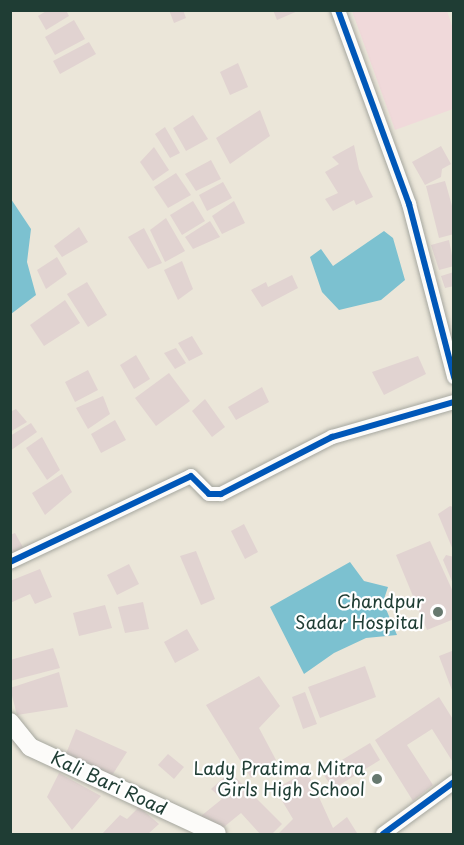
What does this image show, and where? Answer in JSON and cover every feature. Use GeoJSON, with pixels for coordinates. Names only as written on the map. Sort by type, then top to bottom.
{"type":"FeatureCollection","features":[{"type":"Feature","properties":{"kind":"main road","name":"Kali Bari Road"},"geometry":{"type":"LineString","coordinates":[[10,722],[30,747],[217,834]]}},
{"type":"Feature","properties":{"kind":"street"},"geometry":{"type":"LineString","coordinates":[[338,10],[410,204],[453,377]]}},
{"type":"Feature","properties":{"kind":"street"},"geometry":{"type":"LineString","coordinates":[[10,562],[191,476],[209,494],[221,494],[332,437],[453,402]]}},
{"type":"Feature","properties":{"kind":"street"},"geometry":{"type":"LineString","coordinates":[[383,834],[453,782]]}},
{"type":"Feature","properties":{"kind":"shaded area"},"geometry":{"type":"Polygon","coordinates":[[[352,11],[447,11],[453,29],[453,109],[395,130],[352,11]]]}},
{"type":"Feature","properties":{"kind":"water"},"geometry":{"type":"Polygon","coordinates":[[[11,199],[31,229],[27,262],[36,295],[11,314],[11,199]]]}},
{"type":"Feature","properties":{"kind":"water"},"geometry":{"type":"Polygon","coordinates":[[[384,231],[393,238],[405,280],[381,300],[339,310],[322,292],[310,257],[321,249],[333,266],[384,231]]]}},
{"type":"Feature","properties":{"kind":"water"},"geometry":{"type":"Polygon","coordinates":[[[350,562],[364,581],[388,587],[383,602],[397,635],[366,638],[334,653],[304,674],[270,607],[350,562]]]}},
{"type":"Feature","properties":{"kind":"building"},"geometry":{"type":"Polygon","coordinates":[[[48,10],[66,10],[69,16],[46,30],[38,16],[48,10]]]}},
{"type":"Feature","properties":{"kind":"building"},"geometry":{"type":"Polygon","coordinates":[[[169,10],[183,10],[186,18],[174,23],[169,10]]]}},
{"type":"Feature","properties":{"kind":"building"},"geometry":{"type":"Polygon","coordinates":[[[273,10],[300,10],[277,20],[273,10]]]}},
{"type":"Feature","properties":{"kind":"building"},"geometry":{"type":"Polygon","coordinates":[[[74,20],[85,39],[55,55],[45,37],[74,20]]]}},
{"type":"Feature","properties":{"kind":"building"},"geometry":{"type":"Polygon","coordinates":[[[89,42],[96,54],[60,74],[53,61],[89,42]]]}},
{"type":"Feature","properties":{"kind":"building"},"geometry":{"type":"Polygon","coordinates":[[[238,63],[248,87],[230,95],[220,72],[238,63]]]}},
{"type":"Feature","properties":{"kind":"building"},"geometry":{"type":"Polygon","coordinates":[[[260,110],[270,136],[230,164],[216,138],[260,110]]]}},
{"type":"Feature","properties":{"kind":"building"},"geometry":{"type":"Polygon","coordinates":[[[193,115],[208,139],[186,151],[173,128],[193,115]]]}},
{"type":"Feature","properties":{"kind":"building"},"geometry":{"type":"Polygon","coordinates":[[[165,127],[180,153],[170,158],[155,134],[165,127]]]}},
{"type":"Feature","properties":{"kind":"building"},"geometry":{"type":"Polygon","coordinates":[[[354,145],[359,169],[373,197],[356,205],[354,200],[333,211],[325,199],[338,193],[325,172],[339,164],[332,157],[354,145]]]}},
{"type":"Feature","properties":{"kind":"building"},"geometry":{"type":"Polygon","coordinates":[[[441,146],[451,164],[442,169],[441,177],[425,185],[412,162],[441,146]]]}},
{"type":"Feature","properties":{"kind":"building"},"geometry":{"type":"Polygon","coordinates":[[[154,147],[169,170],[153,181],[140,162],[154,147]]]}},
{"type":"Feature","properties":{"kind":"building"},"geometry":{"type":"Polygon","coordinates":[[[211,160],[221,179],[196,191],[185,174],[211,160]]]}},
{"type":"Feature","properties":{"kind":"building"},"geometry":{"type":"Polygon","coordinates":[[[176,173],[191,195],[168,208],[154,187],[176,173]]]}},
{"type":"Feature","properties":{"kind":"building"},"geometry":{"type":"Polygon","coordinates":[[[445,181],[454,213],[454,234],[439,238],[426,186],[445,181]]]}},
{"type":"Feature","properties":{"kind":"building"},"geometry":{"type":"Polygon","coordinates":[[[223,182],[232,198],[207,211],[199,195],[223,182]]]}},
{"type":"Feature","properties":{"kind":"building"},"geometry":{"type":"Polygon","coordinates":[[[193,201],[205,221],[182,235],[170,215],[193,201]]]}},
{"type":"Feature","properties":{"kind":"building"},"geometry":{"type":"Polygon","coordinates":[[[234,201],[245,223],[222,234],[212,216],[234,201]]]}},
{"type":"Feature","properties":{"kind":"building"},"geometry":{"type":"Polygon","coordinates":[[[166,218],[185,251],[165,262],[150,230],[166,218]]]}},
{"type":"Feature","properties":{"kind":"building"},"geometry":{"type":"Polygon","coordinates":[[[210,221],[220,237],[193,249],[185,237],[210,221]]]}},
{"type":"Feature","properties":{"kind":"building"},"geometry":{"type":"Polygon","coordinates":[[[79,227],[88,242],[62,257],[54,246],[79,227]]]}},
{"type":"Feature","properties":{"kind":"building"},"geometry":{"type":"Polygon","coordinates":[[[144,228],[162,263],[148,269],[128,237],[144,228]]]}},
{"type":"Feature","properties":{"kind":"building"},"geometry":{"type":"Polygon","coordinates":[[[449,240],[454,266],[439,270],[431,245],[449,240]]]}},
{"type":"Feature","properties":{"kind":"building"},"geometry":{"type":"Polygon","coordinates":[[[57,257],[67,274],[46,289],[37,270],[57,257]]]}},
{"type":"Feature","properties":{"kind":"building"},"geometry":{"type":"Polygon","coordinates":[[[182,261],[193,289],[178,300],[164,270],[182,261]]]}},
{"type":"Feature","properties":{"kind":"building"},"geometry":{"type":"Polygon","coordinates":[[[454,272],[454,286],[445,288],[441,276],[454,272]]]}},
{"type":"Feature","properties":{"kind":"building"},"geometry":{"type":"Polygon","coordinates":[[[292,275],[298,288],[262,307],[251,290],[266,282],[268,287],[292,275]]]}},
{"type":"Feature","properties":{"kind":"building"},"geometry":{"type":"Polygon","coordinates":[[[87,282],[107,315],[88,327],[67,294],[87,282]]]}},
{"type":"Feature","properties":{"kind":"building"},"geometry":{"type":"Polygon","coordinates":[[[65,300],[80,323],[44,346],[30,325],[65,300]]]}},
{"type":"Feature","properties":{"kind":"building"},"geometry":{"type":"Polygon","coordinates":[[[192,336],[203,354],[189,361],[178,343],[192,336]]]}},
{"type":"Feature","properties":{"kind":"building"},"geometry":{"type":"Polygon","coordinates":[[[176,348],[186,363],[175,369],[164,353],[176,348]]]}},
{"type":"Feature","properties":{"kind":"building"},"geometry":{"type":"Polygon","coordinates":[[[136,355],[150,379],[134,389],[120,365],[136,355]]]}},
{"type":"Feature","properties":{"kind":"building"},"geometry":{"type":"Polygon","coordinates":[[[418,356],[426,374],[384,395],[372,372],[418,356]]]}},
{"type":"Feature","properties":{"kind":"building"},"geometry":{"type":"Polygon","coordinates":[[[88,370],[98,390],[75,402],[65,382],[88,370]]]}},
{"type":"Feature","properties":{"kind":"building"},"geometry":{"type":"Polygon","coordinates":[[[169,373],[190,401],[156,426],[135,398],[169,373]]]}},
{"type":"Feature","properties":{"kind":"building"},"geometry":{"type":"Polygon","coordinates":[[[262,387],[269,402],[236,420],[228,407],[262,387]]]}},
{"type":"Feature","properties":{"kind":"building"},"geometry":{"type":"Polygon","coordinates":[[[103,396],[110,414],[88,429],[76,408],[103,396]]]}},
{"type":"Feature","properties":{"kind":"building"},"geometry":{"type":"Polygon","coordinates":[[[205,399],[225,427],[212,437],[192,411],[205,399]]]}},
{"type":"Feature","properties":{"kind":"building"},"geometry":{"type":"Polygon","coordinates":[[[16,409],[27,422],[10,432],[10,412],[16,409]]]}},
{"type":"Feature","properties":{"kind":"building"},"geometry":{"type":"Polygon","coordinates":[[[115,420],[126,440],[101,453],[91,434],[115,420]]]}},
{"type":"Feature","properties":{"kind":"building"},"geometry":{"type":"Polygon","coordinates":[[[31,423],[37,432],[10,451],[10,436],[31,423]]]}},
{"type":"Feature","properties":{"kind":"building"},"geometry":{"type":"Polygon","coordinates":[[[42,437],[60,470],[47,480],[26,448],[42,437]]]}},
{"type":"Feature","properties":{"kind":"building"},"geometry":{"type":"Polygon","coordinates":[[[62,474],[72,492],[45,515],[32,493],[62,474]]]}},
{"type":"Feature","properties":{"kind":"building"},"geometry":{"type":"Polygon","coordinates":[[[450,506],[453,507],[453,550],[438,514],[450,506]]]}},
{"type":"Feature","properties":{"kind":"building"},"geometry":{"type":"Polygon","coordinates":[[[244,524],[258,552],[245,559],[231,531],[244,524]]]}},
{"type":"Feature","properties":{"kind":"building"},"geometry":{"type":"Polygon","coordinates":[[[15,533],[25,551],[10,556],[10,535],[15,533]]]}},
{"type":"Feature","properties":{"kind":"building"},"geometry":{"type":"Polygon","coordinates":[[[430,541],[454,594],[454,619],[427,630],[396,555],[430,541]]]}},
{"type":"Feature","properties":{"kind":"building"},"geometry":{"type":"Polygon","coordinates":[[[196,551],[215,599],[201,605],[180,556],[196,551]]]}},
{"type":"Feature","properties":{"kind":"building"},"geometry":{"type":"Polygon","coordinates":[[[446,555],[454,557],[454,586],[443,560],[446,555]]]}},
{"type":"Feature","properties":{"kind":"building"},"geometry":{"type":"Polygon","coordinates":[[[129,564],[139,584],[117,595],[107,575],[129,564]]]}},
{"type":"Feature","properties":{"kind":"building"},"geometry":{"type":"Polygon","coordinates":[[[40,569],[52,597],[35,604],[30,594],[10,603],[10,581],[40,569]]]}},
{"type":"Feature","properties":{"kind":"building"},"geometry":{"type":"Polygon","coordinates":[[[143,602],[149,629],[125,633],[118,607],[143,602]]]}},
{"type":"Feature","properties":{"kind":"building"},"geometry":{"type":"Polygon","coordinates":[[[105,605],[112,628],[79,636],[73,613],[105,605]]]}},
{"type":"Feature","properties":{"kind":"building"},"geometry":{"type":"Polygon","coordinates":[[[187,629],[199,650],[175,663],[164,642],[187,629]]]}},
{"type":"Feature","properties":{"kind":"building"},"geometry":{"type":"Polygon","coordinates":[[[53,648],[60,668],[10,681],[10,660],[53,648]]]}},
{"type":"Feature","properties":{"kind":"building"},"geometry":{"type":"Polygon","coordinates":[[[452,651],[454,653],[453,693],[439,656],[452,651]]]}},
{"type":"Feature","properties":{"kind":"building"},"geometry":{"type":"Polygon","coordinates":[[[365,666],[376,697],[320,718],[308,687],[365,666]]]}},
{"type":"Feature","properties":{"kind":"building"},"geometry":{"type":"Polygon","coordinates":[[[59,672],[68,707],[17,715],[10,688],[59,672]]]}},
{"type":"Feature","properties":{"kind":"building"},"geometry":{"type":"Polygon","coordinates":[[[259,676],[280,706],[259,728],[276,760],[251,778],[206,705],[259,676]]]}},
{"type":"Feature","properties":{"kind":"building"},"geometry":{"type":"Polygon","coordinates":[[[305,692],[317,724],[303,729],[292,697],[305,692]]]}},
{"type":"Feature","properties":{"kind":"building"},"geometry":{"type":"Polygon","coordinates":[[[439,697],[454,721],[454,764],[432,729],[407,745],[433,785],[413,801],[375,740],[439,697]]]}},
{"type":"Feature","properties":{"kind":"building"},"geometry":{"type":"Polygon","coordinates":[[[76,729],[127,752],[111,777],[65,756],[76,729]]]}},
{"type":"Feature","properties":{"kind":"building"},"geometry":{"type":"Polygon","coordinates":[[[370,743],[380,760],[333,789],[322,772],[370,743]]]}},
{"type":"Feature","properties":{"kind":"building"},"geometry":{"type":"Polygon","coordinates":[[[168,754],[184,767],[174,779],[158,765],[168,754]]]}},
{"type":"Feature","properties":{"kind":"building"},"geometry":{"type":"Polygon","coordinates":[[[307,771],[333,828],[347,817],[357,833],[278,834],[293,819],[275,789],[307,771]]]}},
{"type":"Feature","properties":{"kind":"building"},"geometry":{"type":"Polygon","coordinates":[[[230,772],[282,824],[272,834],[260,834],[241,813],[219,831],[201,816],[222,799],[211,789],[230,772]]]}},
{"type":"Feature","properties":{"kind":"building"},"geometry":{"type":"Polygon","coordinates":[[[59,773],[101,796],[72,830],[47,797],[59,773]]]}},
{"type":"Feature","properties":{"kind":"building"},"geometry":{"type":"Polygon","coordinates":[[[139,807],[159,824],[148,834],[102,834],[120,815],[127,819],[139,807]]]}},
{"type":"Feature","properties":{"kind":"cycle path"},"geometry":{"type":"LineString","coordinates":[[338,10],[409,204],[454,377]]}},
{"type":"Feature","properties":{"kind":"cycle path"},"geometry":{"type":"LineString","coordinates":[[10,562],[191,476],[209,494],[221,494],[332,437],[454,402]]}},
{"type":"Feature","properties":{"kind":"cycle path"},"geometry":{"type":"LineString","coordinates":[[383,834],[454,782]]}},
{"type":"Feature","properties":{"kind":"place","name":"Chandpur Sadar Hospital"},"geometry":{"type":"Point","coordinates":[438,612]}},
{"type":"Feature","properties":{"kind":"place","name":"Lady Pratima Mitra Girls High School"},"geometry":{"type":"Point","coordinates":[377,779]}}]}
